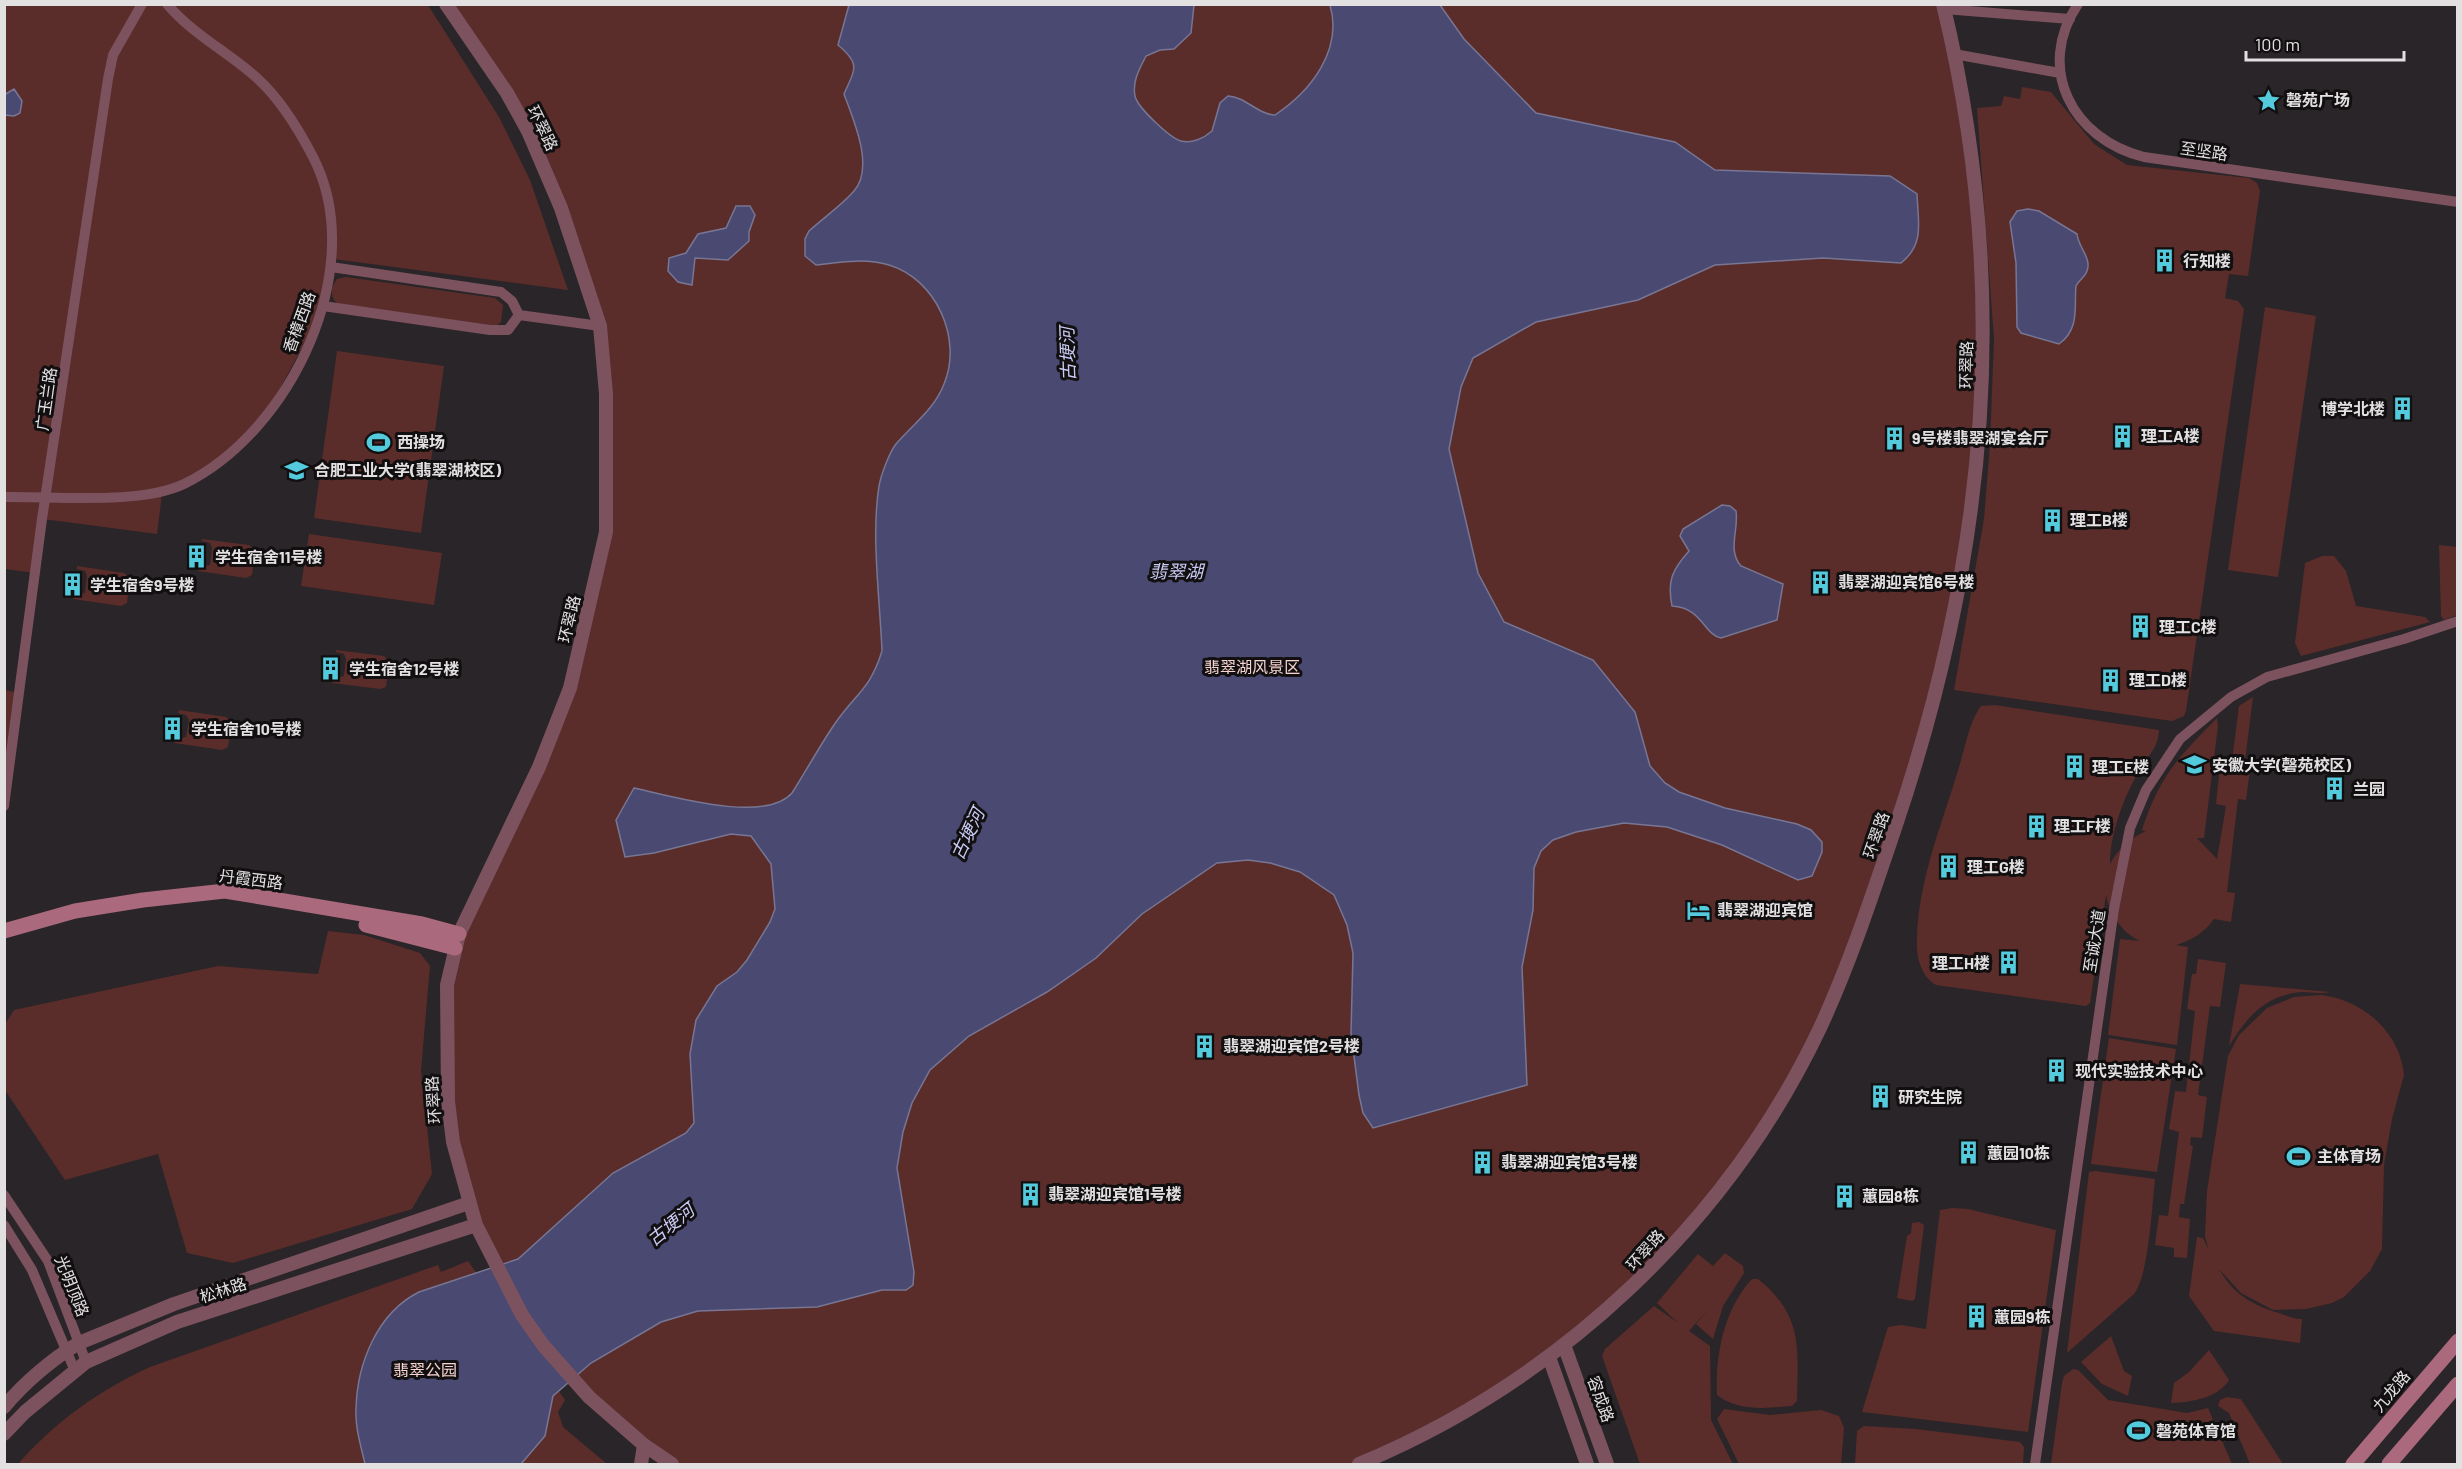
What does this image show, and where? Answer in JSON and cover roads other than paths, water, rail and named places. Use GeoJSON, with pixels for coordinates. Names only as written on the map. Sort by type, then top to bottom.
{"type":"FeatureCollection","features":[{"type":"Feature","properties":{"kind":"main road","name":"丹霞西路"},"geometry":{"type":"LineString","coordinates":[[4,931],[75,911],[143,900],[225,891],[422,924],[457,941]]}},
{"type":"Feature","properties":{"kind":"main road","name":"丹霞西路"},"geometry":{"type":"LineString","coordinates":[[4,942],[87,917],[149,907],[232,899],[457,941]]}},
{"type":"Feature","properties":{"kind":"main road","name":"九龙路"},"geometry":{"type":"LineString","coordinates":[[2353,1464],[2457,1341]]}},
{"type":"Feature","properties":{"kind":"main road"},"geometry":{"type":"LineString","coordinates":[[2389,1464],[2457,1384]]}},
{"type":"Feature","properties":{"kind":"street","name":"广玉兰路"},"geometry":{"type":"LineString","coordinates":[[4,806],[42,519],[48,496],[112,55],[142,4]]}},
{"type":"Feature","properties":{"kind":"street","name":"香樟西路"},"geometry":{"type":"LineString","coordinates":[[4,497],[147,497],[184,484],[229,454],[262,422],[297,368],[323,306],[332,267],[330,205],[323,177],[300,134],[276,99],[258,78],[228,58],[167,4]]}},
{"type":"Feature","properties":{"kind":"street","name":"环翠路"},"geometry":{"type":"LineString","coordinates":[[446,4],[507,93],[528,130],[561,208],[600,326],[606,394],[606,532],[570,688],[539,767],[457,941],[447,985],[448,1101],[453,1142],[476,1225],[522,1316],[543,1345],[589,1397],[644,1445]]}},
{"type":"Feature","properties":{"kind":"street","name":"至坚路"},"geometry":{"type":"LineString","coordinates":[[2079,4],[2060,42],[2060,73],[2068,97],[2086,124],[2101,139],[2130,154],[2457,202]]}},
{"type":"Feature","properties":{"kind":"street"},"geometry":{"type":"LineString","coordinates":[[1944,7],[2070,19]]}},
{"type":"Feature","properties":{"kind":"street","name":"环翠路"},"geometry":{"type":"LineString","coordinates":[[1359,1464],[1439,1426],[1549,1357],[1644,1277],[1726,1180],[1781,1099],[1819,1030],[1846,969],[1922,747],[1947,653],[1971,519],[1980,423],[1983,333],[1980,242],[1969,138],[1944,7]]}},
{"type":"Feature","properties":{"kind":"street"},"geometry":{"type":"LineString","coordinates":[[1954,54],[2060,73]]}},
{"type":"Feature","properties":{"kind":"street"},"geometry":{"type":"LineString","coordinates":[[332,267],[501,292],[512,301],[519,315]]}},
{"type":"Feature","properties":{"kind":"street"},"geometry":{"type":"LineString","coordinates":[[323,306],[490,330],[508,330],[519,315]]}},
{"type":"Feature","properties":{"kind":"street"},"geometry":{"type":"LineString","coordinates":[[519,315],[600,326]]}},
{"type":"Feature","properties":{"kind":"street","name":"至诚大道"},"geometry":{"type":"LineString","coordinates":[[2035,1464],[2114,909],[2130,828],[2146,790],[2180,739],[2243,688],[2277,673],[2404,639],[2457,621]]}},
{"type":"Feature","properties":{"kind":"street","name":"光明顶路"},"geometry":{"type":"LineString","coordinates":[[4,1195],[48,1261],[80,1366]]}},
{"type":"Feature","properties":{"kind":"street","name":"松林路"},"geometry":{"type":"LineString","coordinates":[[4,1407],[15,1394],[73,1347],[174,1304],[469,1203]]}},
{"type":"Feature","properties":{"kind":"street","name":"光明顶路"},"geometry":{"type":"LineString","coordinates":[[4,1225],[32,1270],[73,1347]]}},
{"type":"Feature","properties":{"kind":"street","name":"松林路"},"geometry":{"type":"LineString","coordinates":[[4,1434],[80,1366],[177,1322],[476,1225]]}},
{"type":"Feature","properties":{"kind":"street","name":"容成路"},"geometry":{"type":"LineString","coordinates":[[1564,1346],[1608,1464]]}},
{"type":"Feature","properties":{"kind":"street"},"geometry":{"type":"LineString","coordinates":[[1549,1357],[1587,1464]]}},
{"type":"Feature","properties":{"kind":"street"},"geometry":{"type":"LineString","coordinates":[[641,1464],[644,1445],[672,1464]]}},
{"type":"Feature","properties":{"kind":"water","name":"翡翠湖"},"geometry":{"type":"Polygon","coordinates":[[[849,5],[1194,5],[1191,33],[1174,49],[1160,50],[1146,56],[1135,85],[1137,101],[1155,122],[1176,139],[1189,142],[1198,140],[1212,131],[1220,103],[1228,96],[1275,115],[1301,94],[1312,82],[1328,53],[1333,22],[1330,5],[1440,5],[1464,39],[1536,113],[1675,142],[1715,170],[1890,176],[1917,194],[1919,223],[1917,240],[1909,256],[1901,263],[1823,258],[1715,265],[1638,300],[1536,322],[1473,358],[1461,387],[1449,449],[1478,573],[1504,622],[1593,660],[1635,712],[1650,766],[1665,783],[1679,792],[1725,808],[1797,824],[1811,830],[1822,842],[1822,852],[1812,876],[1798,880],[1722,845],[1667,827],[1624,823],[1576,832],[1553,840],[1541,851],[1534,868],[1533,910],[1522,967],[1527,1085],[1373,1128],[1363,1113],[1351,1033],[1353,953],[1347,925],[1334,895],[1300,872],[1270,863],[1248,860],[1217,863],[1142,914],[1096,958],[1047,992],[969,1036],[930,1070],[912,1103],[903,1132],[897,1168],[914,1272],[913,1285],[906,1290],[882,1290],[817,1307],[698,1311],[661,1322],[591,1363],[553,1396],[545,1436],[521,1464],[365,1464],[356,1423],[360,1375],[372,1342],[392,1313],[404,1301],[419,1292],[518,1259],[613,1173],[686,1133],[694,1123],[690,1054],[696,1020],[717,986],[737,972],[747,960],[770,922],[775,909],[771,864],[751,836],[731,834],[654,853],[625,857],[616,820],[634,788],[716,805],[761,806],[779,802],[792,793],[834,725],[867,683],[882,651],[876,547],[880,481],[896,444],[929,409],[940,393],[949,367],[950,348],[941,313],[932,297],[906,272],[889,265],[871,262],[853,261],[816,265],[805,256],[805,239],[809,231],[854,191],[863,169],[857,129],[844,94],[853,73],[853,62],[838,45],[849,5]]]}},
{"type":"Feature","properties":{"kind":"water"},"geometry":{"type":"Polygon","coordinates":[[[14,89],[22,101],[20,113],[14,116],[5,115],[4,95],[14,89]]]}},
{"type":"Feature","properties":{"kind":"water"},"geometry":{"type":"Polygon","coordinates":[[[736,206],[750,206],[755,215],[749,232],[749,241],[728,260],[695,258],[692,285],[678,282],[668,271],[669,258],[686,253],[698,234],[726,228],[736,206]]]}},
{"type":"Feature","properties":{"kind":"water"},"geometry":{"type":"Polygon","coordinates":[[[2028,209],[2039,211],[2077,234],[2088,262],[2086,273],[2076,286],[2073,325],[2066,338],[2059,344],[2021,333],[2017,327],[2016,263],[2010,222],[2017,211],[2028,209]]]}},
{"type":"Feature","properties":{"kind":"water"},"geometry":{"type":"Polygon","coordinates":[[[1722,505],[1730,506],[1736,511],[1734,547],[1741,566],[1783,584],[1777,620],[1721,638],[1710,632],[1690,611],[1672,606],[1670,590],[1672,576],[1689,551],[1680,536],[1683,529],[1722,505]]]}},
{"type":"Feature","properties":{"kind":"place","name":"磬苑广场"},"geometry":{"type":"Point","coordinates":[2268,100]}},
{"type":"Feature","properties":{"kind":"place","name":"行知楼"},"geometry":{"type":"Point","coordinates":[2165,261]}},
{"type":"Feature","properties":{"kind":"place","name":"博学北楼"},"geometry":{"type":"Point","coordinates":[2403,409]}},
{"type":"Feature","properties":{"kind":"place","name":"理工A楼"},"geometry":{"type":"Point","coordinates":[2123,436]}},
{"type":"Feature","properties":{"kind":"place","name":"9号楼翡翠湖宴会厅"},"geometry":{"type":"Point","coordinates":[1894,438]}},
{"type":"Feature","properties":{"kind":"place","name":"西操场"},"geometry":{"type":"Point","coordinates":[379,442]}},
{"type":"Feature","properties":{"kind":"place","name":"合肥工业大学(翡翠湖校区)"},"geometry":{"type":"Point","coordinates":[296,470]}},
{"type":"Feature","properties":{"kind":"place","name":"理工B楼"},"geometry":{"type":"Point","coordinates":[2052,520]}},
{"type":"Feature","properties":{"kind":"place","name":"学生宿舍11号楼"},"geometry":{"type":"Point","coordinates":[197,557]}},
{"type":"Feature","properties":{"kind":"place","name":"翡翠湖迎宾馆6号楼"},"geometry":{"type":"Point","coordinates":[1820,582]}},
{"type":"Feature","properties":{"kind":"place","name":"学生宿舍9号楼"},"geometry":{"type":"Point","coordinates":[72,585]}},
{"type":"Feature","properties":{"kind":"place","name":"理工C楼"},"geometry":{"type":"Point","coordinates":[2141,627]}},
{"type":"Feature","properties":{"kind":"place","name":"学生宿舍12号楼"},"geometry":{"type":"Point","coordinates":[331,669]}},
{"type":"Feature","properties":{"kind":"place","name":"理工D楼"},"geometry":{"type":"Point","coordinates":[2111,680]}},
{"type":"Feature","properties":{"kind":"place","name":"学生宿舍10号楼"},"geometry":{"type":"Point","coordinates":[173,729]}},
{"type":"Feature","properties":{"kind":"place","name":"安徽大学(磬苑校区)"},"geometry":{"type":"Point","coordinates":[2194,765]}},
{"type":"Feature","properties":{"kind":"place","name":"理工E楼"},"geometry":{"type":"Point","coordinates":[2074,767]}},
{"type":"Feature","properties":{"kind":"place","name":"兰园"},"geometry":{"type":"Point","coordinates":[2335,789]}},
{"type":"Feature","properties":{"kind":"place","name":"理工F楼"},"geometry":{"type":"Point","coordinates":[2036,826]}},
{"type":"Feature","properties":{"kind":"place","name":"理工G楼"},"geometry":{"type":"Point","coordinates":[1949,867]}},
{"type":"Feature","properties":{"kind":"place","name":"翡翠湖迎宾馆"},"geometry":{"type":"Point","coordinates":[1699,910]}},
{"type":"Feature","properties":{"kind":"place","name":"理工H楼"},"geometry":{"type":"Point","coordinates":[2008,963]}},
{"type":"Feature","properties":{"kind":"place","name":"翡翠湖迎宾馆2号楼"},"geometry":{"type":"Point","coordinates":[1205,1046]}},
{"type":"Feature","properties":{"kind":"place","name":"现代实验技术中心"},"geometry":{"type":"Point","coordinates":[2057,1071]}},
{"type":"Feature","properties":{"kind":"place","name":"研究生院"},"geometry":{"type":"Point","coordinates":[1880,1097]}},
{"type":"Feature","properties":{"kind":"place","name":"蕙园10栋"},"geometry":{"type":"Point","coordinates":[1969,1153]}},
{"type":"Feature","properties":{"kind":"place","name":"主体育场"},"geometry":{"type":"Point","coordinates":[2299,1156]}},
{"type":"Feature","properties":{"kind":"place","name":"翡翠湖迎宾馆3号楼"},"geometry":{"type":"Point","coordinates":[1483,1162]}},
{"type":"Feature","properties":{"kind":"place","name":"翡翠湖迎宾馆1号楼"},"geometry":{"type":"Point","coordinates":[1030,1194]}},
{"type":"Feature","properties":{"kind":"place","name":"蕙园8栋"},"geometry":{"type":"Point","coordinates":[1844,1196]}},
{"type":"Feature","properties":{"kind":"place","name":"蕙园9栋"},"geometry":{"type":"Point","coordinates":[1976,1317]}},
{"type":"Feature","properties":{"kind":"place","name":"磬苑体育馆"},"geometry":{"type":"Point","coordinates":[2138,1431]}},
{"type":"Feature","properties":{"kind":"water label","name":"古埂河"},"geometry":{"type":"Point","coordinates":[1068,354]}},
{"type":"Feature","properties":{"kind":"water label","name":"古埂河"},"geometry":{"type":"Point","coordinates":[968,834]}},
{"type":"Feature","properties":{"kind":"water label","name":"古埂河"},"geometry":{"type":"Point","coordinates":[671,1225]}},
{"type":"Feature","properties":{"kind":"park label","name":"翡翠湖风景区"},"geometry":{"type":"Point","coordinates":[1252,667]}},
{"type":"Feature","properties":{"kind":"park label","name":"翡翠公园"},"geometry":{"type":"Point","coordinates":[425,1370]}}]}
